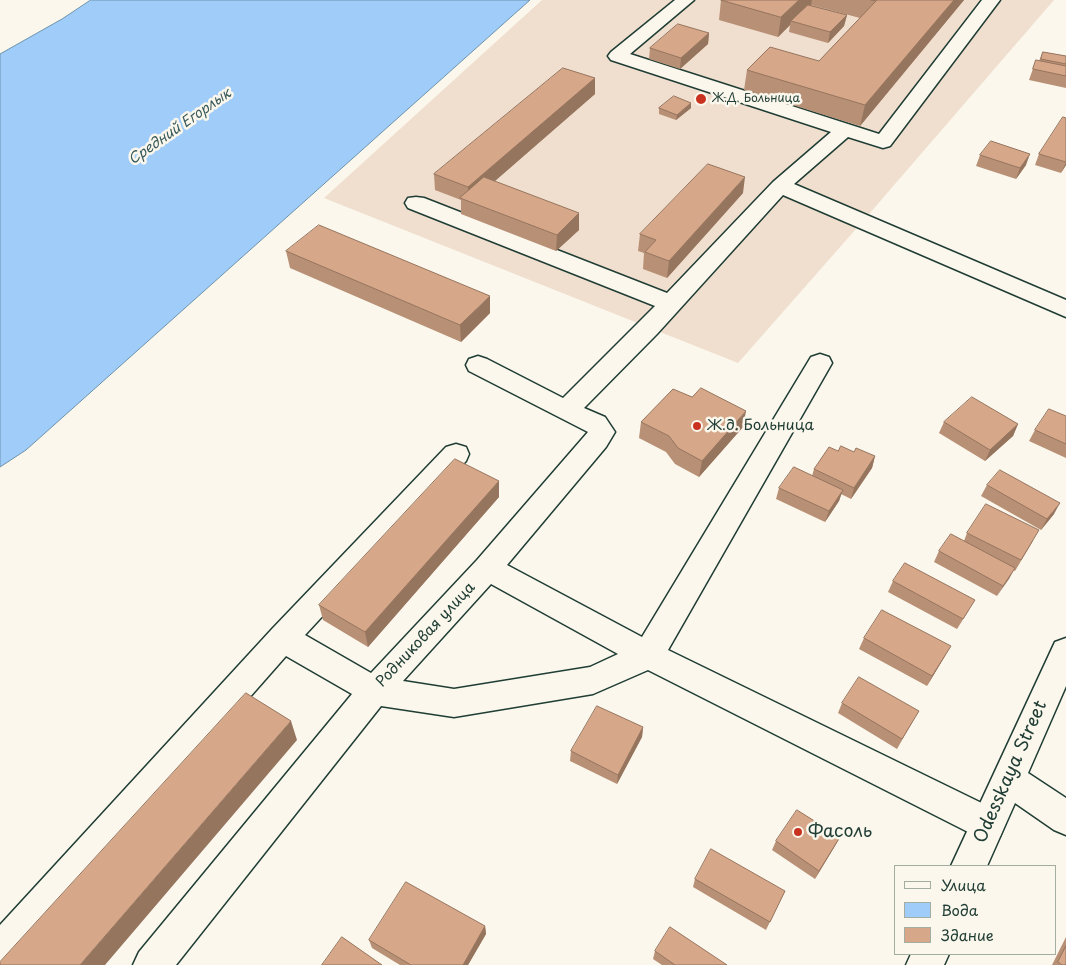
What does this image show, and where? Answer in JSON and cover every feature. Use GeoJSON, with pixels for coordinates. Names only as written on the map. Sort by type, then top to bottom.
{"type":"FeatureCollection","features":[{"type":"Feature","properties":{"kind":"street"},"geometry":{"type":"LineString","coordinates":[[685,0],[617,56],[883,142],[991,0]]}},
{"type":"Feature","properties":{"kind":"street"},"geometry":{"type":"LineString","coordinates":[[478,365],[566,411],[648,328],[780,186],[845,130]]}},
{"type":"Feature","properties":{"kind":"street"},"geometry":{"type":"LineString","coordinates":[[780,186],[1066,308]]}},
{"type":"Feature","properties":{"kind":"street"},"geometry":{"type":"LineString","coordinates":[[416,203],[671,303]]}},
{"type":"Feature","properties":{"kind":"street"},"geometry":{"type":"LineString","coordinates":[[283,638],[374,690],[454,703],[592,680],[648,655],[820,363]]}},
{"type":"Feature","properties":{"kind":"street","name":"Родниковая улица"},"geometry":{"type":"LineString","coordinates":[[152,965],[374,690],[487,568],[597,440],[602,432],[596,424],[566,411]]}},
{"type":"Feature","properties":{"kind":"street"},"geometry":{"type":"LineString","coordinates":[[0,953],[283,638],[456,454]]}},
{"type":"Feature","properties":{"kind":"street"},"geometry":{"type":"LineString","coordinates":[[487,568],[648,655],[988,824]]}},
{"type":"Feature","properties":{"kind":"street","name":"Odesskaya Street"},"geometry":{"type":"LineString","coordinates":[[969,865],[1066,651]]}},
{"type":"Feature","properties":{"kind":"street"},"geometry":{"type":"LineString","coordinates":[[1008,779],[1066,818]]}},
{"type":"Feature","properties":{"kind":"shaded area","name":"Ж.Д. Больница"},"geometry":{"type":"Polygon","coordinates":[[[542,0],[1054,0],[738,363],[324,198],[542,0]]]}},
{"type":"Feature","properties":{"kind":"water","name":"Средний Егорлык"},"geometry":{"type":"Polygon","coordinates":[[[91,0],[530,0],[26,450],[0,467],[0,54],[62,19],[91,0]]]}},
{"type":"Feature","properties":{"kind":"building"},"geometry":{"type":"Polygon","coordinates":[[[721,0],[799,0],[781,17],[721,0]]]}},
{"type":"Feature","properties":{"kind":"building"},"geometry":{"type":"Polygon","coordinates":[[[871,0],[954,0],[865,105],[747,70],[770,47],[819,61],[876,1],[871,0]]]}},
{"type":"Feature","properties":{"kind":"building"},"geometry":{"type":"Polygon","coordinates":[[[808,5],[847,15],[830,32],[791,21],[808,5]]]}},
{"type":"Feature","properties":{"kind":"building"},"geometry":{"type":"Polygon","coordinates":[[[678,24],[709,33],[681,58],[650,48],[678,24]]]}},
{"type":"Feature","properties":{"kind":"building"},"geometry":{"type":"Polygon","coordinates":[[[1043,52],[1066,56],[1066,64],[1041,59],[1043,52]]]}},
{"type":"Feature","properties":{"kind":"building"},"geometry":{"type":"Polygon","coordinates":[[[1036,60],[1066,66],[1066,76],[1033,69],[1036,60]]]}},
{"type":"Feature","properties":{"kind":"building"},"geometry":{"type":"Polygon","coordinates":[[[563,68],[595,78],[468,187],[434,174],[563,68]]]}},
{"type":"Feature","properties":{"kind":"building"},"geometry":{"type":"Polygon","coordinates":[[[674,96],[691,103],[677,115],[659,108],[674,96]]]}},
{"type":"Feature","properties":{"kind":"building"},"geometry":{"type":"Polygon","coordinates":[[[1063,117],[1066,118],[1066,162],[1039,154],[1063,117]]]}},
{"type":"Feature","properties":{"kind":"building"},"geometry":{"type":"Polygon","coordinates":[[[991,141],[1030,154],[1020,168],[980,155],[991,141]]]}},
{"type":"Feature","properties":{"kind":"building"},"geometry":{"type":"Polygon","coordinates":[[[708,164],[745,177],[669,261],[645,252],[656,240],[640,234],[708,164]]]}},
{"type":"Feature","properties":{"kind":"building"},"geometry":{"type":"Polygon","coordinates":[[[484,177],[579,213],[557,235],[460,198],[484,177]]]}},
{"type":"Feature","properties":{"kind":"building"},"geometry":{"type":"Polygon","coordinates":[[[319,225],[490,296],[460,325],[286,251],[319,225]]]}},
{"type":"Feature","properties":{"kind":"building"},"geometry":{"type":"Polygon","coordinates":[[[701,388],[746,411],[702,461],[678,448],[669,436],[641,422],[673,389],[692,397],[701,388]]]}},
{"type":"Feature","properties":{"kind":"building"},"geometry":{"type":"Polygon","coordinates":[[[972,397],[1018,424],[990,450],[944,422],[972,397]]]}},
{"type":"Feature","properties":{"kind":"building"},"geometry":{"type":"Polygon","coordinates":[[[1049,409],[1066,416],[1066,444],[1035,430],[1049,409]]]}},
{"type":"Feature","properties":{"kind":"building"},"geometry":{"type":"Polygon","coordinates":[[[841,446],[854,452],[856,448],[875,456],[854,488],[814,469],[829,447],[838,451],[841,446]]]}},
{"type":"Feature","properties":{"kind":"building"},"geometry":{"type":"Polygon","coordinates":[[[455,459],[499,481],[365,632],[319,605],[455,459]]]}},
{"type":"Feature","properties":{"kind":"building"},"geometry":{"type":"Polygon","coordinates":[[[794,467],[843,490],[829,511],[779,488],[794,467]]]}},
{"type":"Feature","properties":{"kind":"building"},"geometry":{"type":"Polygon","coordinates":[[[1000,470],[1060,503],[1047,519],[987,485],[1000,470]]]}},
{"type":"Feature","properties":{"kind":"building"},"geometry":{"type":"Polygon","coordinates":[[[986,504],[1039,530],[1021,560],[967,533],[986,504]]]}},
{"type":"Feature","properties":{"kind":"building"},"geometry":{"type":"Polygon","coordinates":[[[951,534],[1015,568],[1003,586],[939,551],[951,534]]]}},
{"type":"Feature","properties":{"kind":"building"},"geometry":{"type":"Polygon","coordinates":[[[905,563],[975,600],[963,619],[893,581],[905,563]]]}},
{"type":"Feature","properties":{"kind":"building"},"geometry":{"type":"Polygon","coordinates":[[[882,610],[951,646],[932,676],[864,638],[882,610]]]}},
{"type":"Feature","properties":{"kind":"building"},"geometry":{"type":"Polygon","coordinates":[[[859,677],[919,711],[902,739],[842,703],[859,677]]]}},
{"type":"Feature","properties":{"kind":"building"},"geometry":{"type":"Polygon","coordinates":[[[246,693],[291,721],[80,965],[0,965],[0,962],[246,693]]]}},
{"type":"Feature","properties":{"kind":"building"},"geometry":{"type":"Polygon","coordinates":[[[597,706],[643,727],[618,775],[571,751],[597,706]]]}},
{"type":"Feature","properties":{"kind":"building"},"geometry":{"type":"Polygon","coordinates":[[[797,810],[840,837],[819,871],[776,841],[797,810]]]}},
{"type":"Feature","properties":{"kind":"building"},"geometry":{"type":"Polygon","coordinates":[[[711,849],[785,891],[770,922],[695,879],[711,849]]]}},
{"type":"Feature","properties":{"kind":"building"},"geometry":{"type":"Polygon","coordinates":[[[406,882],[485,926],[463,965],[411,965],[369,940],[406,882]]]}},
{"type":"Feature","properties":{"kind":"building"},"geometry":{"type":"Polygon","coordinates":[[[670,927],[727,965],[675,965],[655,951],[670,927]]]}},
{"type":"Feature","properties":{"kind":"building"},"geometry":{"type":"Polygon","coordinates":[[[342,937],[382,965],[322,965],[342,937]]]}},
{"type":"Feature","properties":{"kind":"building"},"geometry":{"type":"Polygon","coordinates":[[[1066,946],[1066,965],[1062,965],[1058,962],[1066,946]]]}},
{"type":"Feature","properties":{"kind":"place","name":"Ж.Д. Больница"},"geometry":{"type":"Point","coordinates":[701,99]}},
{"type":"Feature","properties":{"kind":"place","name":"Ж.д. Больница"},"geometry":{"type":"Point","coordinates":[697,426]}},
{"type":"Feature","properties":{"kind":"place","name":"Фасоль"},"geometry":{"type":"Point","coordinates":[798,832]}}]}
